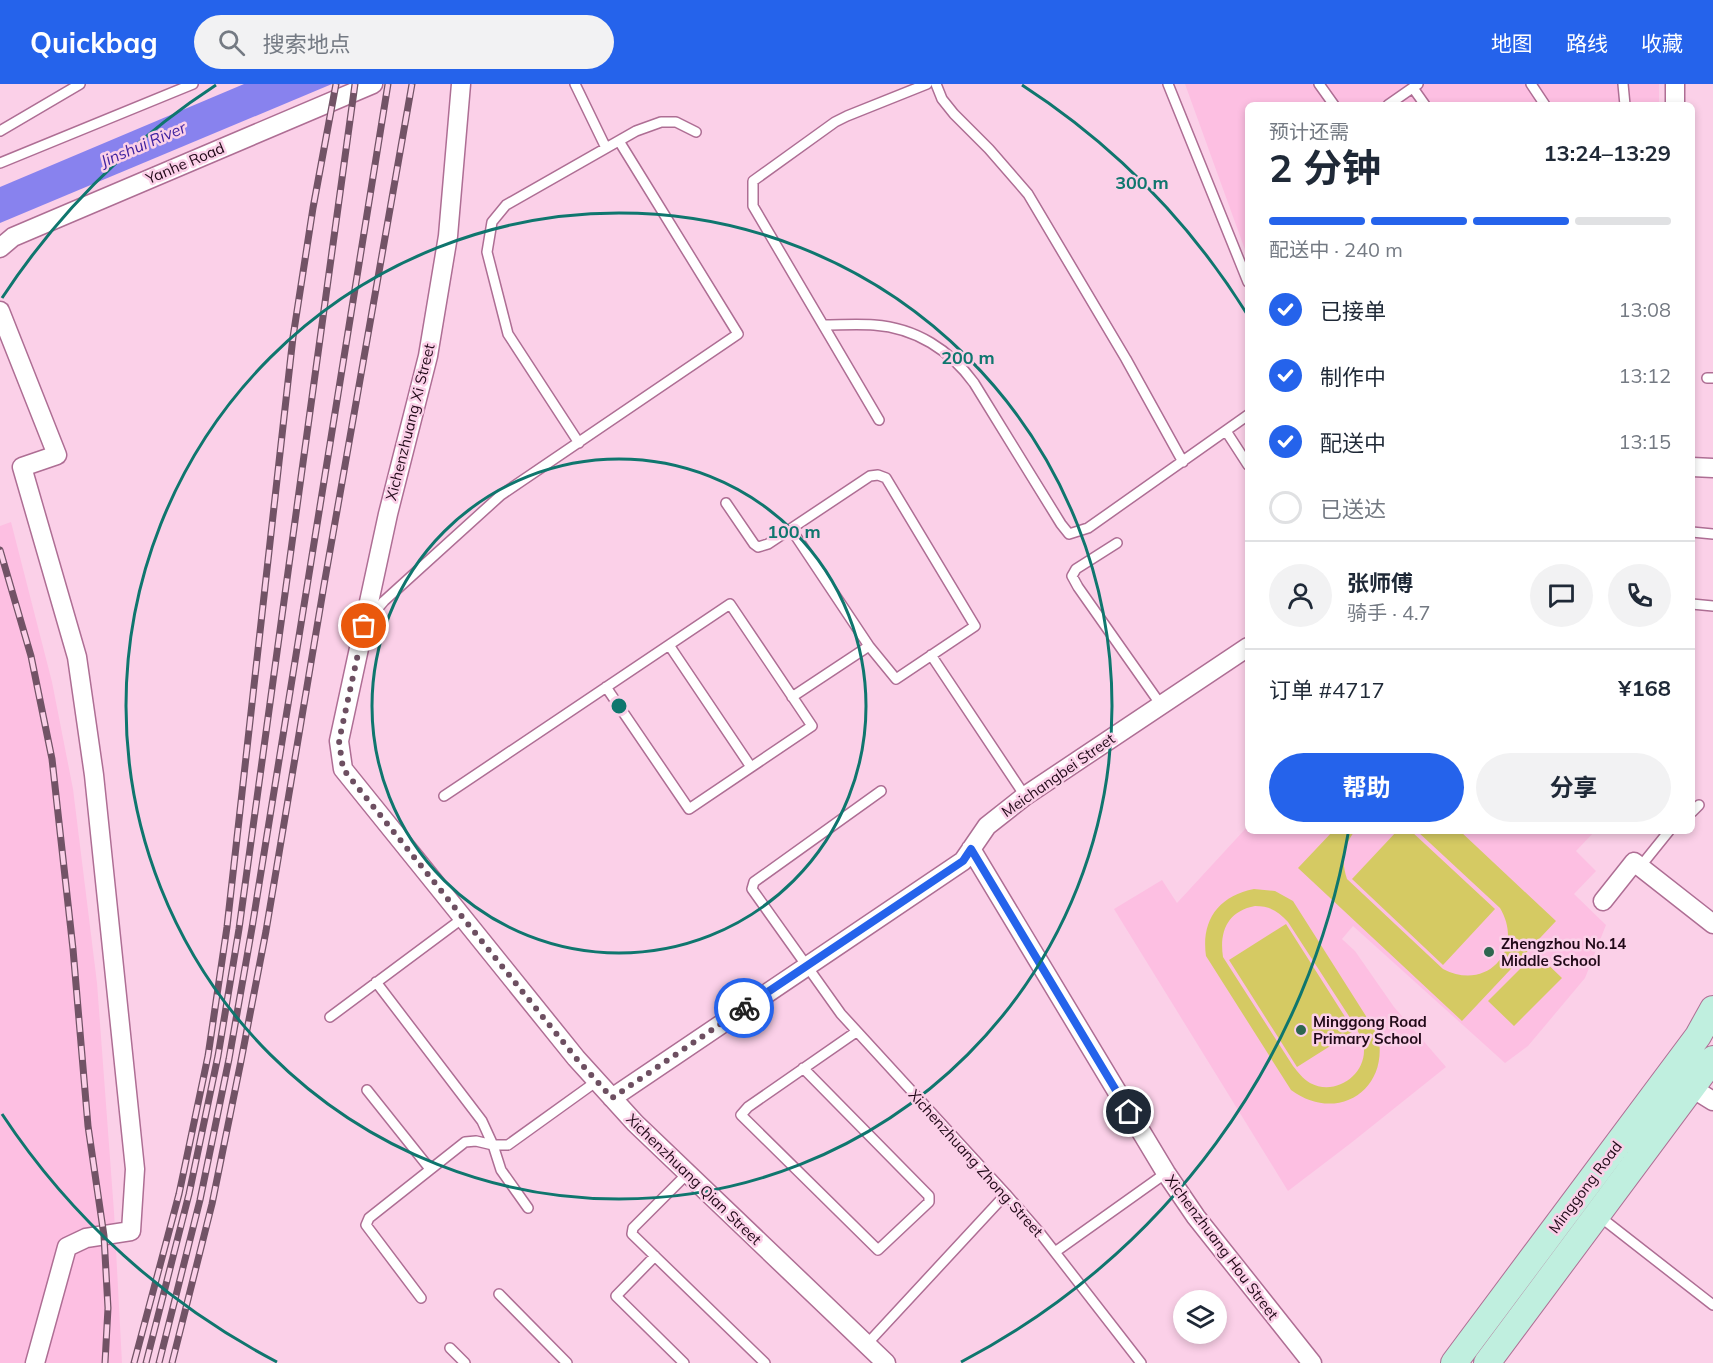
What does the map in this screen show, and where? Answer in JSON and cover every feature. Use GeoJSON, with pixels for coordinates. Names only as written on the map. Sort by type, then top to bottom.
{"type":"FeatureCollection","features":[{"type":"Feature","properties":{"kind":"main road","name":"Minggong Road"},"geometry":{"type":"LineString","coordinates":[[1454,1363],[1698,1036],[1713,1009]]}},
{"type":"Feature","properties":{"kind":"main road","name":"Minggong Road"},"geometry":{"type":"LineString","coordinates":[[1487,1363],[1597,1215],[1702,1094],[1713,1059]]}},
{"type":"Feature","properties":{"kind":"street","name":"Yanhe Road"},"geometry":{"type":"LineString","coordinates":[[0,248],[13,237],[373,84]]}},
{"type":"Feature","properties":{"kind":"street","name":"Xichenzhuang Xi Street"},"geometry":{"type":"LineString","coordinates":[[340,756],[339,741],[388,514],[428,357],[448,236],[461,84]]}},
{"type":"Feature","properties":{"kind":"street"},"geometry":{"type":"LineString","coordinates":[[1675,84],[1675,102]]}},
{"type":"Feature","properties":{"kind":"street"},"geometry":{"type":"LineString","coordinates":[[0,311],[57,455],[22,467],[77,657],[94,775],[135,1170],[131,1231],[86,1238],[67,1247],[35,1363]]}},
{"type":"Feature","properties":{"kind":"street"},"geometry":{"type":"LineString","coordinates":[[1695,467],[1713,468]]}},
{"type":"Feature","properties":{"kind":"street","name":"Meichangbei Street"},"geometry":{"type":"LineString","coordinates":[[612,1098],[963,861],[987,826],[1025,796],[1245,649]]}},
{"type":"Feature","properties":{"kind":"street","name":"Xichenzhuang Qian Street"},"geometry":{"type":"LineString","coordinates":[[340,756],[343,769],[576,1058],[635,1123],[886,1363]]}},
{"type":"Feature","properties":{"kind":"street","name":"Xichenzhuang Hou Street"},"geometry":{"type":"LineString","coordinates":[[971,849],[1166,1173],[1197,1217],[1312,1363]]}},
{"type":"Feature","properties":{"kind":"street"},"geometry":{"type":"LineString","coordinates":[[1603,901],[1634,862],[1713,924]]}},
{"type":"Feature","properties":{"kind":"lane"},"geometry":{"type":"LineString","coordinates":[[0,131],[80,84]]}},
{"type":"Feature","properties":{"kind":"lane"},"geometry":{"type":"LineString","coordinates":[[0,163],[193,84]]}},
{"type":"Feature","properties":{"kind":"lane"},"geometry":{"type":"LineString","coordinates":[[575,84],[606,148]]}},
{"type":"Feature","properties":{"kind":"lane"},"geometry":{"type":"LineString","coordinates":[[879,420],[753,206],[753,181],[835,122],[927,84]]}},
{"type":"Feature","properties":{"kind":"lane"},"geometry":{"type":"LineString","coordinates":[[936,84],[942,99],[954,114],[989,148],[1028,194],[1126,359],[1183,462]]}},
{"type":"Feature","properties":{"kind":"lane"},"geometry":{"type":"LineString","coordinates":[[1168,84],[1245,275]]}},
{"type":"Feature","properties":{"kind":"lane"},"geometry":{"type":"LineString","coordinates":[[1319,84],[1332,102]]}},
{"type":"Feature","properties":{"kind":"lane"},"geometry":{"type":"LineString","coordinates":[[1531,84],[1543,102]]}},
{"type":"Feature","properties":{"kind":"lane"},"geometry":{"type":"LineString","coordinates":[[1623,84],[1625,102]]}},
{"type":"Feature","properties":{"kind":"lane"},"geometry":{"type":"LineString","coordinates":[[1392,102],[1415,86],[1423,102]]}},
{"type":"Feature","properties":{"kind":"lane"},"geometry":{"type":"LineString","coordinates":[[579,443],[508,334],[488,252],[492,222],[506,204],[636,131],[661,122],[676,122],[696,132]]}},
{"type":"Feature","properties":{"kind":"lane"},"geometry":{"type":"LineString","coordinates":[[364,626],[384,601],[501,495],[738,334],[619,141]]}},
{"type":"Feature","properties":{"kind":"lane"},"geometry":{"type":"LineString","coordinates":[[823,325],[875,325],[898,329],[919,336],[949,355],[974,383],[1069,534],[1088,528],[1245,417]]}},
{"type":"Feature","properties":{"kind":"lane"},"geometry":{"type":"LineString","coordinates":[[1226,431],[1245,460]]}},
{"type":"Feature","properties":{"kind":"lane"},"geometry":{"type":"LineString","coordinates":[[726,503],[758,547],[768,544],[870,476],[878,475],[886,478],[975,626],[896,679],[869,645],[791,529]]}},
{"type":"Feature","properties":{"kind":"lane"},"geometry":{"type":"LineString","coordinates":[[1695,532],[1713,534]]}},
{"type":"Feature","properties":{"kind":"lane"},"geometry":{"type":"LineString","coordinates":[[1117,543],[1076,569],[1072,576],[1078,588],[1161,705]]}},
{"type":"Feature","properties":{"kind":"lane"},"geometry":{"type":"LineString","coordinates":[[444,796],[606,687],[730,604],[812,726],[689,809],[606,687]]}},
{"type":"Feature","properties":{"kind":"lane"},"geometry":{"type":"LineString","coordinates":[[1695,604],[1713,606]]}},
{"type":"Feature","properties":{"kind":"lane"},"geometry":{"type":"LineString","coordinates":[[669,645],[751,767]]}},
{"type":"Feature","properties":{"kind":"lane"},"geometry":{"type":"LineString","coordinates":[[792,697],[869,645]]}},
{"type":"Feature","properties":{"kind":"lane"},"geometry":{"type":"LineString","coordinates":[[932,655],[1025,796]]}},
{"type":"Feature","properties":{"kind":"lane","name":"Xichenzhuang Zhong Street"},"geometry":{"type":"LineString","coordinates":[[881,791],[754,882],[752,889],[855,1032],[1006,1194],[1055,1252],[1141,1363]]}},
{"type":"Feature","properties":{"kind":"lane"},"geometry":{"type":"LineString","coordinates":[[1640,867],[1667,834]]}},
{"type":"Feature","properties":{"kind":"lane"},"geometry":{"type":"LineString","coordinates":[[330,1017],[463,918]]}},
{"type":"Feature","properties":{"kind":"lane"},"geometry":{"type":"LineString","coordinates":[[376,982],[482,1121],[501,1170],[528,1208]]}},
{"type":"Feature","properties":{"kind":"lane"},"geometry":{"type":"LineString","coordinates":[[803,1068],[929,1196],[929,1202],[878,1250],[741,1115],[748,1107],[803,1068],[855,1032]]}},
{"type":"Feature","properties":{"kind":"lane"},"geometry":{"type":"LineString","coordinates":[[421,1298],[366,1225],[369,1218],[465,1142],[508,1145],[597,1081]]}},
{"type":"Feature","properties":{"kind":"lane"},"geometry":{"type":"LineString","coordinates":[[367,1090],[430,1169]]}},
{"type":"Feature","properties":{"kind":"lane"},"geometry":{"type":"LineString","coordinates":[[688,1173],[633,1228],[632,1234],[765,1363]]}},
{"type":"Feature","properties":{"kind":"lane"},"geometry":{"type":"LineString","coordinates":[[1055,1252],[1166,1173]]}},
{"type":"Feature","properties":{"kind":"lane"},"geometry":{"type":"LineString","coordinates":[[867,1344],[1006,1194]]}},
{"type":"Feature","properties":{"kind":"lane"},"geometry":{"type":"LineString","coordinates":[[1597,1215],[1713,1305]]}},
{"type":"Feature","properties":{"kind":"lane"},"geometry":{"type":"LineString","coordinates":[[656,1256],[616,1296],[684,1363]]}},
{"type":"Feature","properties":{"kind":"lane"},"geometry":{"type":"LineString","coordinates":[[499,1294],[567,1363]]}},
{"type":"Feature","properties":{"kind":"lane"},"geometry":{"type":"LineString","coordinates":[[450,1348],[465,1363]]}},
{"type":"Feature","properties":{"kind":"shaded area"},"geometry":{"type":"Polygon","coordinates":[[[1185,84],[1659,84],[1659,102],[1245,102],[1245,250],[1185,84]]]}},
{"type":"Feature","properties":{"kind":"shaded area"},"geometry":{"type":"Polygon","coordinates":[[[11,522],[52,682],[73,789],[97,983],[114,1212],[122,1363],[0,1363],[0,526],[11,522]]]}},
{"type":"Feature","properties":{"kind":"shaded area"},"geometry":{"type":"Polygon","coordinates":[[[1245,829],[1245,834],[1592,834],[1576,851],[1596,871],[1574,894],[1606,925],[1585,978],[1528,1046],[1505,1063],[1353,926],[1342,939],[1355,951],[1394,1007],[1446,1067],[1288,1191],[1114,909],[1162,880],[1177,903],[1245,829]]]}},
{"type":"Feature","properties":{"kind":"shaded area"},"geometry":{"type":"Polygon","coordinates":[[[1330,834],[1353,834],[1344,854],[1347,879],[1443,969],[1459,975],[1474,975],[1487,971],[1497,963],[1505,952],[1508,938],[1507,924],[1500,908],[1420,834],[1463,834],[1556,921],[1462,1021],[1298,868],[1330,834]]]}},
{"type":"Feature","properties":{"kind":"shaded area"},"geometry":{"type":"Polygon","coordinates":[[[1394,834],[1414,834],[1495,909],[1443,965],[1352,879],[1394,834]]]}},
{"type":"Feature","properties":{"kind":"shaded area"},"geometry":{"type":"Polygon","coordinates":[[[1254,889],[1275,891],[1293,901],[1378,1035],[1380,1055],[1376,1072],[1368,1086],[1356,1096],[1342,1102],[1326,1103],[1308,1100],[1291,1090],[1206,956],[1205,943],[1209,921],[1222,904],[1241,892],[1254,889]],[[1255,906],[1238,912],[1227,924],[1223,939],[1223,957],[1293,1066],[1305,1080],[1319,1086],[1338,1085],[1354,1075],[1363,1059],[1364,1049],[1360,1035],[1288,922],[1273,910],[1255,906]]]}},
{"type":"Feature","properties":{"kind":"shaded area"},"geometry":{"type":"Polygon","coordinates":[[[1286,924],[1354,1031],[1297,1067],[1229,960],[1286,924]]]}},
{"type":"Feature","properties":{"kind":"shaded area"},"geometry":{"type":"Polygon","coordinates":[[[1536,953],[1562,978],[1514,1026],[1488,1001],[1536,953]]]}},
{"type":"Feature","properties":{"kind":"water","name":"Jinshui River"},"geometry":{"type":"Polygon","coordinates":[[[244,84],[332,84],[0,223],[0,187],[244,84]]]}},
{"type":"Feature","properties":{"kind":"railway"},"geometry":{"type":"LineString","coordinates":[[134,1363],[179,1194],[208,1056],[227,927],[293,337],[313,208],[336,84]]}},
{"type":"Feature","properties":{"kind":"railway"},"geometry":{"type":"LineString","coordinates":[[146,1363],[189,1194],[218,1056],[239,929],[355,84]]}},
{"type":"Feature","properties":{"kind":"railway"},"geometry":{"type":"LineString","coordinates":[[159,1363],[200,1200],[229,1059],[388,84]]}},
{"type":"Feature","properties":{"kind":"railway"},"geometry":{"type":"LineString","coordinates":[[172,1363],[212,1204],[266,931],[412,84]]}},
{"type":"Feature","properties":{"kind":"railway"},"geometry":{"type":"LineString","coordinates":[[0,550],[31,656],[52,759],[73,949],[88,1126],[104,1236],[108,1308],[105,1363]]}},
{"type":"Feature","properties":{"kind":"way so far"},"geometry":{"type":"LineString","coordinates":[[364,626],[339,741],[343,769],[576,1058],[612,1098],[744,1008]]}},
{"type":"Feature","properties":{"kind":"place","name":"Zhengzhou No.14 Middle School"},"geometry":{"type":"Point","coordinates":[1489,952]}},
{"type":"Feature","properties":{"kind":"place","name":"Minggong Road Primary School"},"geometry":{"type":"Point","coordinates":[1301,1030]}},
{"type":"Feature","properties":{"kind":"route"},"geometry":{"type":"LineString","coordinates":[[744,1008],[963,861],[971,849],[1129,1112]]}}]}
